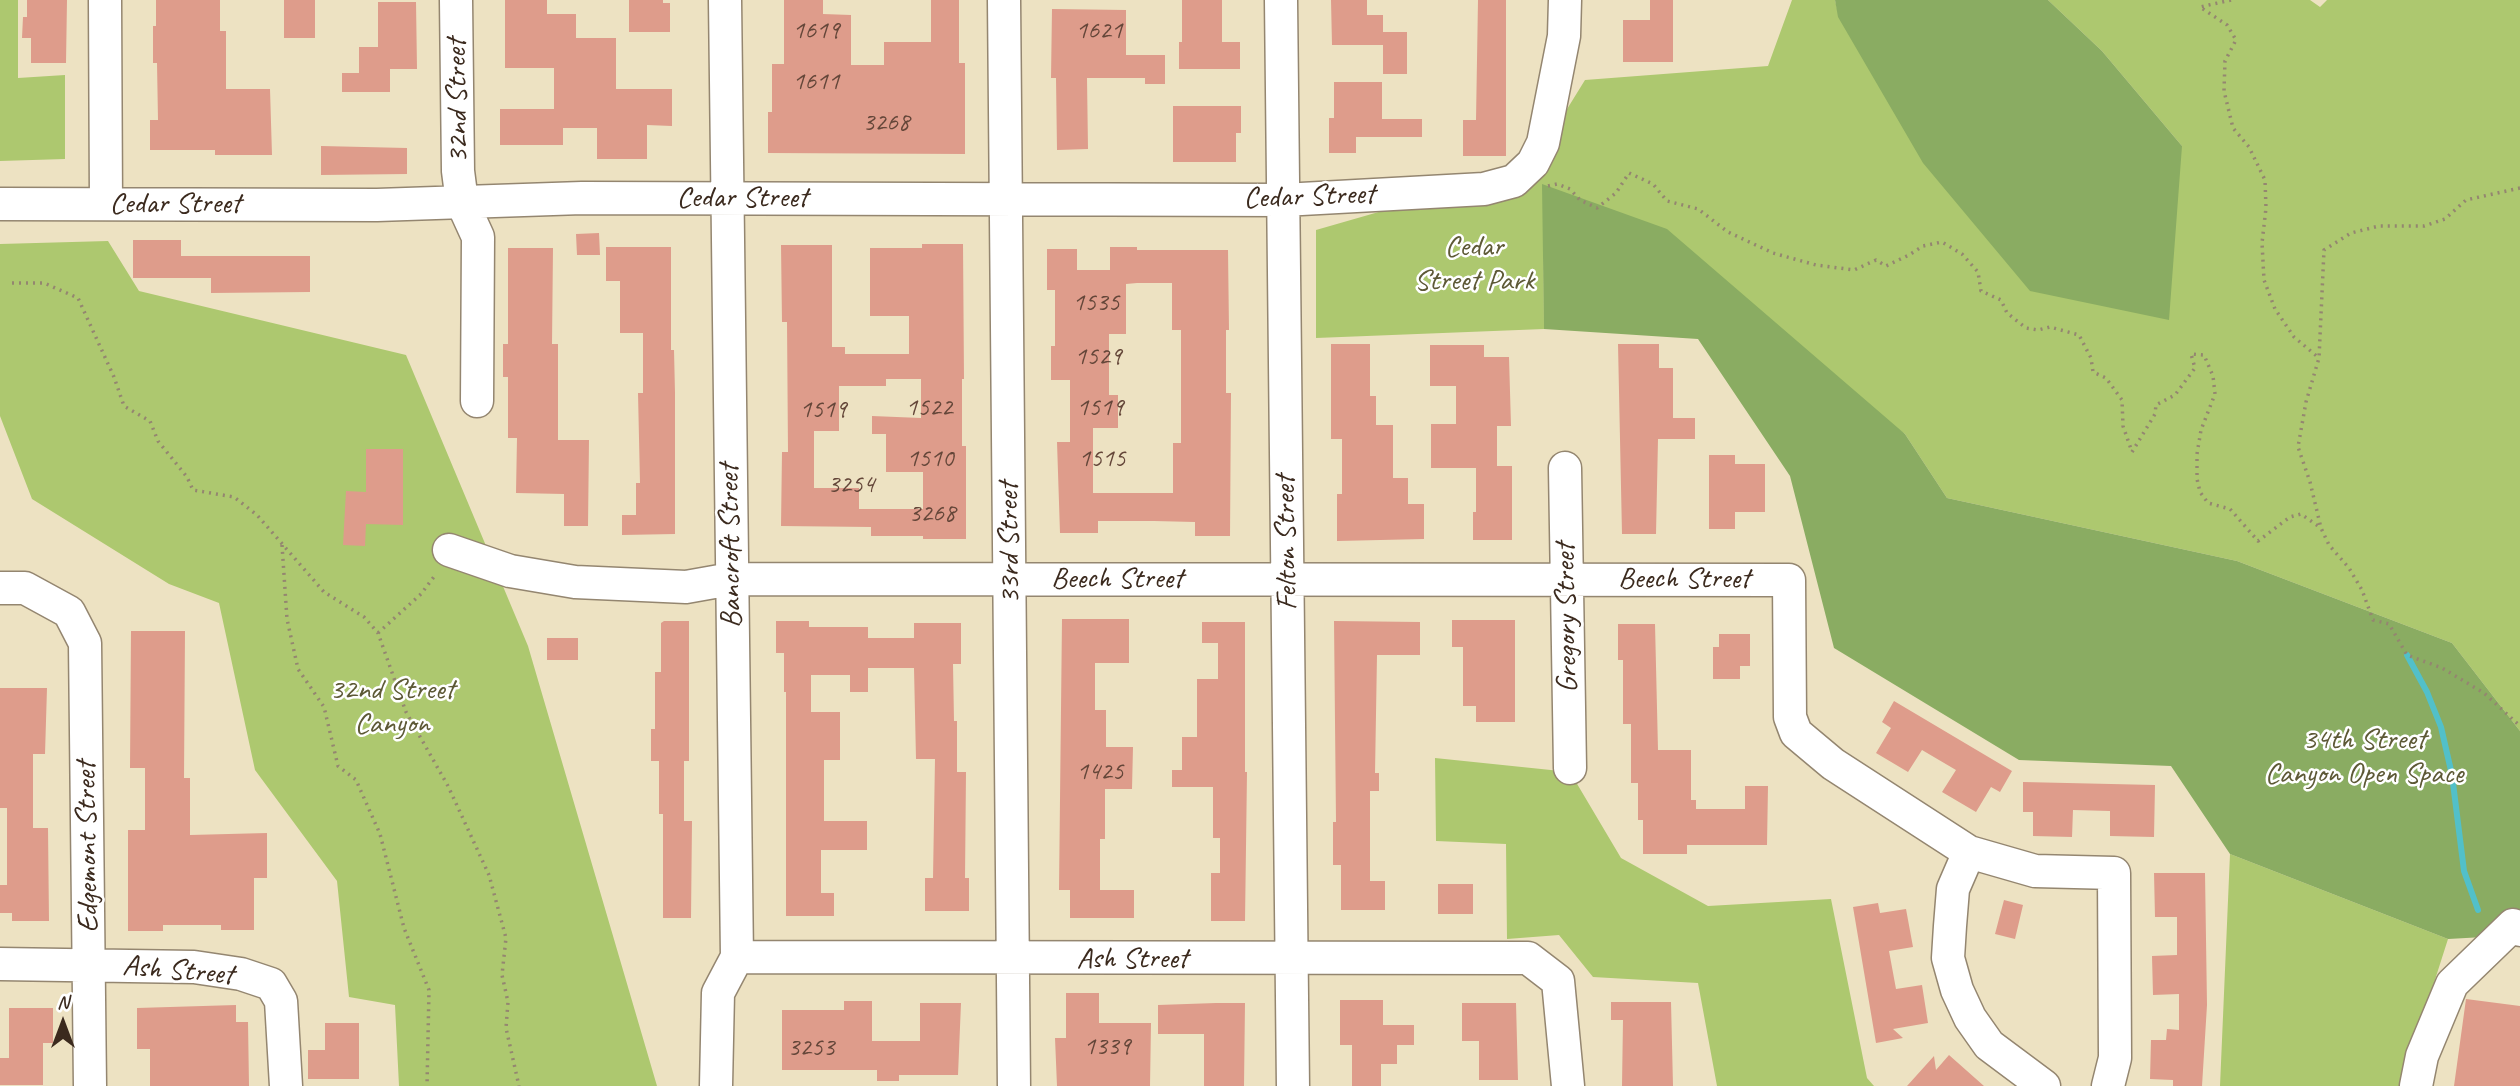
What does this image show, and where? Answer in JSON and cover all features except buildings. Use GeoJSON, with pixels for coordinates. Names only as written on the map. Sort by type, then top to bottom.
{"type":"FeatureCollection","features":[{"type":"Feature","properties":{"kind":"street"},"geometry":{"type":"LineString","coordinates":[[105,0],[106,204]]}},
{"type":"Feature","properties":{"kind":"street","name":"32nd Street"},"geometry":{"type":"LineString","coordinates":[[456,0],[458,171],[462,202],[478,237],[477,401]]}},
{"type":"Feature","properties":{"kind":"street","name":"Bancroft Street"},"geometry":{"type":"LineString","coordinates":[[716,1086],[718,993],[737,957],[725,0]]}},
{"type":"Feature","properties":{"kind":"street","name":"33rd Street"},"geometry":{"type":"LineString","coordinates":[[1004,0],[1014,1086]]}},
{"type":"Feature","properties":{"kind":"street","name":"Felton Street"},"geometry":{"type":"LineString","coordinates":[[1281,0],[1293,1086]]}},
{"type":"Feature","properties":{"kind":"street"},"geometry":{"type":"LineString","coordinates":[[1519,176],[1534,163],[1543,143],[1564,36],[1565,0]]}},
{"type":"Feature","properties":{"kind":"street","name":"Cedar Street"},"geometry":{"type":"LineString","coordinates":[[0,204],[377,205],[582,198],[1283,200],[1485,189],[1514,181],[1519,176]]}},
{"type":"Feature","properties":{"kind":"street","name":"Gregory Street"},"geometry":{"type":"LineString","coordinates":[[1565,468],[1570,768]]}},
{"type":"Feature","properties":{"kind":"street","name":"Beech Street"},"geometry":{"type":"LineString","coordinates":[[449,550],[510,571],[575,582],[686,587],[731,579],[1790,580],[1790,717],[1796,733],[1833,764],[1969,852]]}},
{"type":"Feature","properties":{"kind":"street","name":"Edgemont Street"},"geometry":{"type":"LineString","coordinates":[[0,588],[25,588],[69,612],[85,643],[90,1086]]}},
{"type":"Feature","properties":{"kind":"street"},"geometry":{"type":"LineString","coordinates":[[2044,1086],[1989,1045],[1970,1018],[1957,990],[1948,958],[1953,889],[1969,852],[2035,871],[2114,873],[2115,1058],[2108,1086]]}},
{"type":"Feature","properties":{"kind":"street"},"geometry":{"type":"LineString","coordinates":[[2416,1086],[2422,1056],[2452,984],[2516,927]]}},
{"type":"Feature","properties":{"kind":"street","name":"Ash Street"},"geometry":{"type":"LineString","coordinates":[[737,957],[1528,958],[1558,981],[1568,1086]]}},
{"type":"Feature","properties":{"kind":"street","name":"Ash Street"},"geometry":{"type":"LineString","coordinates":[[0,964],[194,967],[241,974],[271,984],[281,1001],[286,1086]]}},
{"type":"Feature","properties":{"kind":"path"},"geometry":{"type":"LineString","coordinates":[[2231,0],[2200,7],[2227,25],[2236,40],[2225,61],[2224,91],[2233,128],[2249,147],[2265,180],[2266,208],[2262,243],[2264,281],[2275,309],[2294,337],[2319,358]]}},
{"type":"Feature","properties":{"kind":"path"},"geometry":{"type":"LineString","coordinates":[[1519,176],[1537,187],[1557,184],[1570,189],[1580,200],[1597,208],[1616,193],[1629,173],[1653,184],[1667,201],[1698,209],[1728,232],[1773,253],[1854,270],[1876,260],[1886,266],[1923,246],[1942,242],[1962,254],[1978,272],[1981,291],[2001,300],[2007,313],[2026,328],[2038,330],[2050,327],[2079,335],[2091,358],[2093,372],[2106,378],[2122,400],[2123,426],[2133,452],[2155,414],[2156,405],[2175,395],[2195,369],[2191,354],[2204,355],[2213,376],[2215,394],[2201,430],[2197,454],[2200,492],[2208,503],[2230,509],[2258,541],[2290,517],[2301,514],[2321,528]]}},
{"type":"Feature","properties":{"kind":"path"},"geometry":{"type":"LineString","coordinates":[[2520,188],[2466,200],[2445,219],[2424,226],[2379,226],[2351,233],[2324,250],[2319,358],[2306,402],[2298,447],[2310,481],[2321,528],[2329,545],[2349,568],[2362,590],[2374,620],[2389,624],[2407,655],[2442,668],[2484,693],[2520,726]]}},
{"type":"Feature","properties":{"kind":"path"},"geometry":{"type":"LineString","coordinates":[[12,283],[44,283],[78,298],[124,406],[150,421],[158,441],[187,477],[193,490],[234,497],[257,515],[324,592],[364,617],[378,633],[406,712],[448,786],[489,875],[506,938],[502,975],[508,1002],[506,1028],[519,1086]]}},
{"type":"Feature","properties":{"kind":"path"},"geometry":{"type":"LineString","coordinates":[[282,543],[287,619],[298,669],[324,707],[338,766],[356,780],[380,834],[404,928],[429,990],[428,1086]]}},
{"type":"Feature","properties":{"kind":"path"},"geometry":{"type":"LineString","coordinates":[[378,633],[421,594],[449,550]]}},
{"type":"Feature","properties":{"kind":"green space"},"geometry":{"type":"Polygon","coordinates":[[[0,0],[18,0],[18,78],[65,75],[65,159],[0,161],[0,0]]]}},
{"type":"Feature","properties":{"kind":"green space","name":"34th Street Canyon Open Space"},"geometry":{"type":"Polygon","coordinates":[[[1792,0],[1835,0],[1839,17],[2182,146],[2102,51],[2048,0],[2310,0],[2320,7],[2327,0],[2520,0],[2520,731],[2452,643],[2237,561],[1947,498],[1905,434],[1543,190],[1544,329],[1316,338],[1316,230],[1410,203],[1517,190],[1585,80],[1768,66],[1792,0]]]}},
{"type":"Feature","properties":{"kind":"green space"},"geometry":{"type":"Polygon","coordinates":[[[1835,0],[2048,0],[2102,51],[2182,146],[2169,320],[2030,291],[1923,163],[1838,17],[1835,0]]]}},
{"type":"Feature","properties":{"kind":"green space","name":"34th Street Canyon Open Space"},"geometry":{"type":"Polygon","coordinates":[[[1542,184],[1667,229],[1905,434],[1947,498],[2237,561],[2452,643],[2520,731],[2520,935],[2448,939],[2230,854],[2171,766],[2019,760],[1834,648],[1790,476],[1698,339],[1544,329],[1542,184]]]}},
{"type":"Feature","properties":{"kind":"green space","name":"32nd Street Canyon"},"geometry":{"type":"Polygon","coordinates":[[[108,241],[139,291],[406,355],[528,646],[657,1086],[399,1086],[395,1005],[349,997],[337,881],[255,770],[219,603],[169,584],[32,499],[0,416],[0,244],[108,241]]]}},
{"type":"Feature","properties":{"kind":"green space"},"geometry":{"type":"Polygon","coordinates":[[[1435,758],[1570,772],[1621,858],[1708,906],[1831,899],[1867,1078],[1874,1086],[1717,1086],[1698,983],[1593,977],[1559,935],[1507,939],[1506,844],[1436,841],[1435,758]]]}},
{"type":"Feature","properties":{"kind":"green space"},"geometry":{"type":"Polygon","coordinates":[[[2230,854],[2448,939],[2401,1086],[2220,1086],[2230,854]]]}},
{"type":"Feature","properties":{"kind":"waterway"},"geometry":{"type":"LineString","coordinates":[[2407,655],[2427,692],[2441,727],[2452,775],[2464,871],[2478,910]]}},
{"type":"Feature","properties":{"kind":"park label","name":"Cedar Street Park"},"geometry":{"type":"Point","coordinates":[1474,264]}}]}
